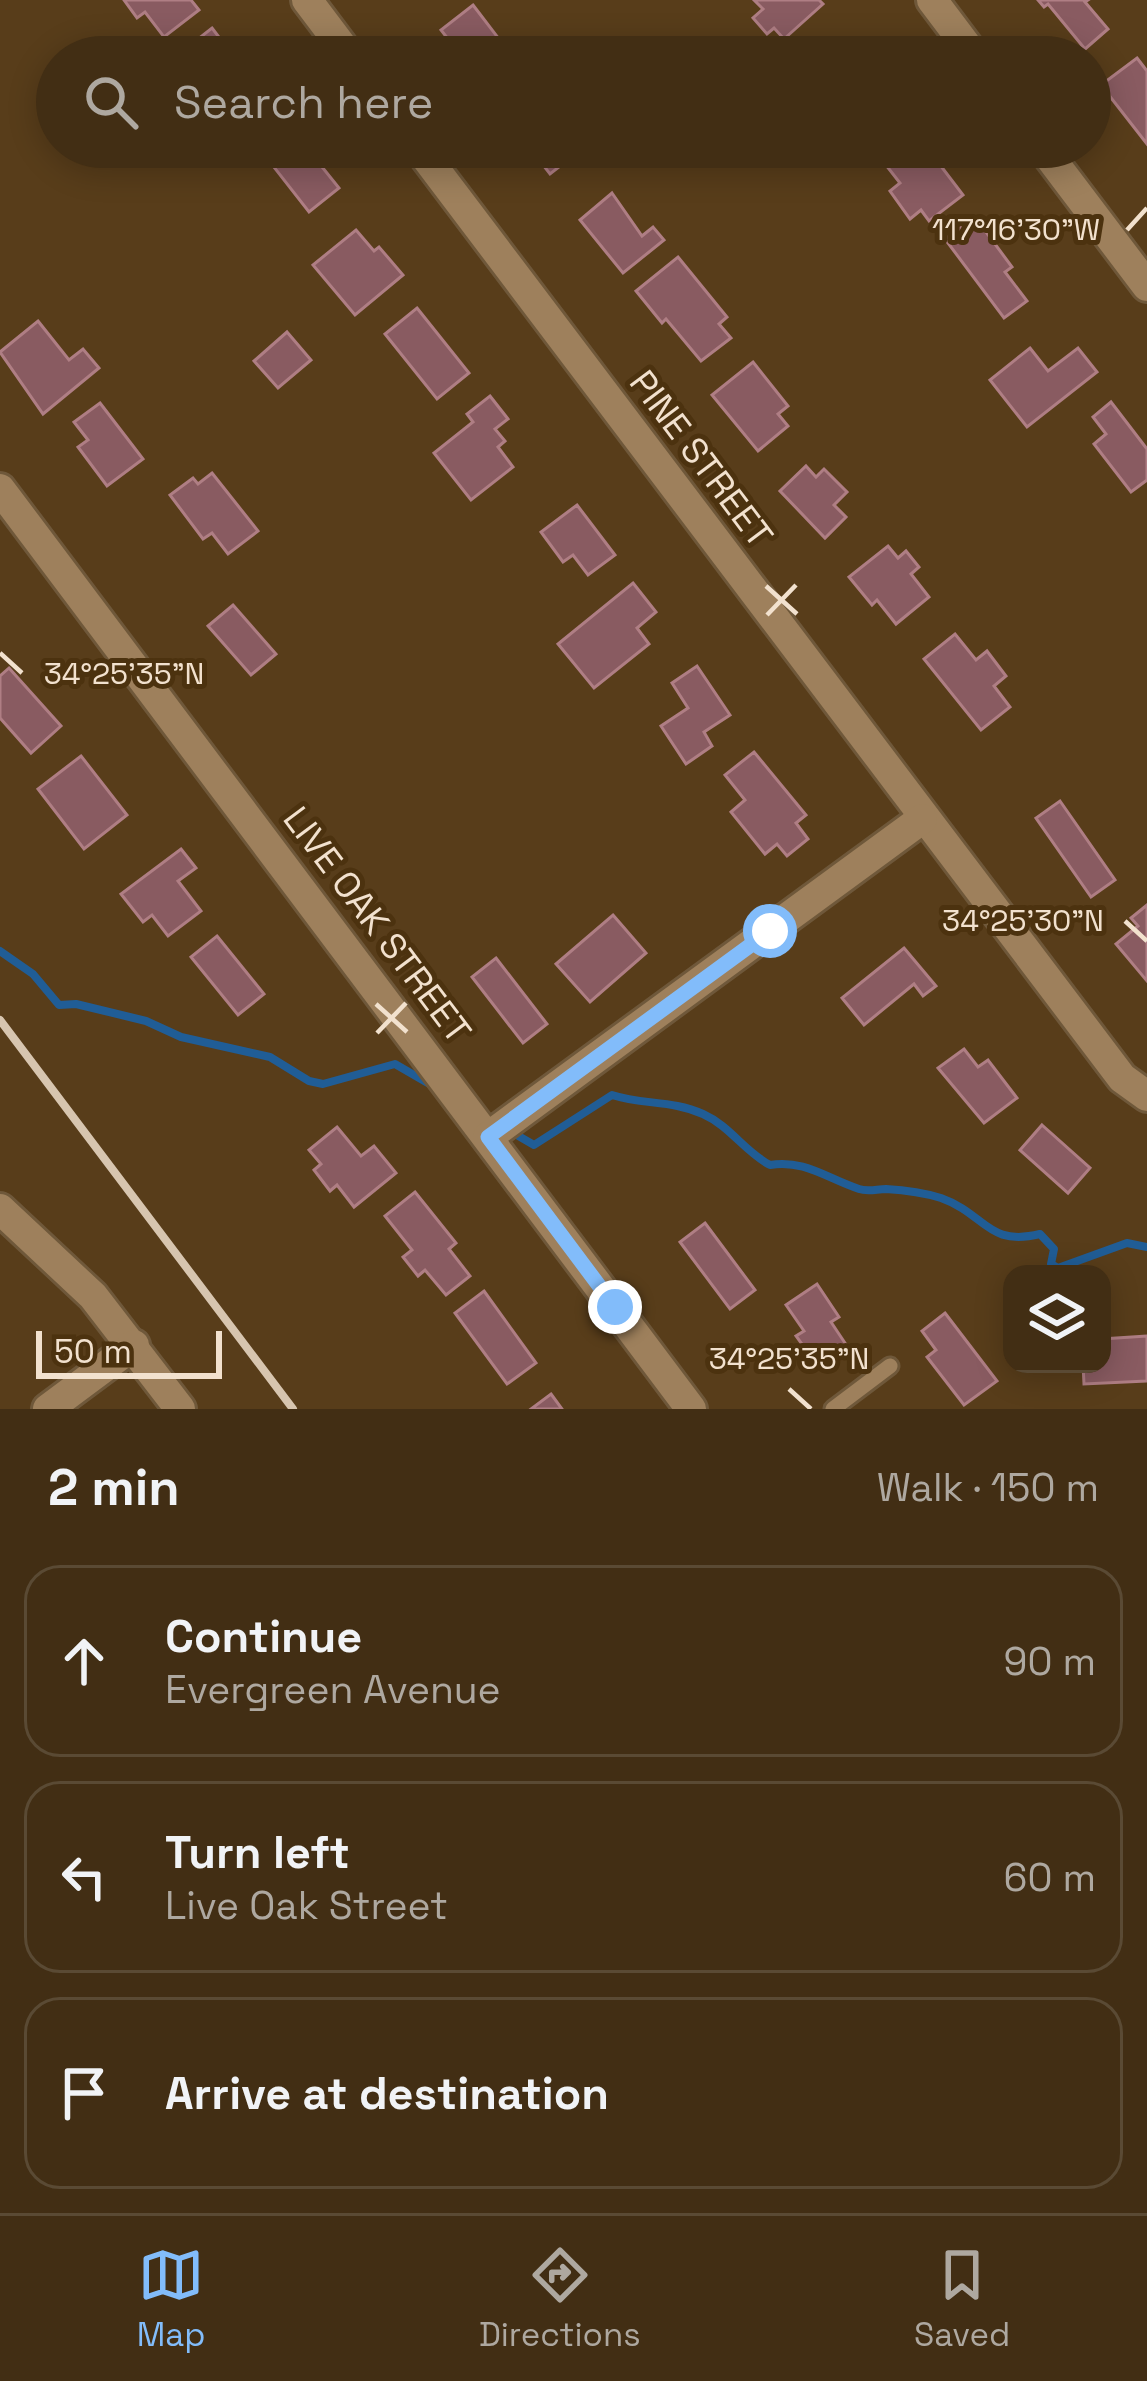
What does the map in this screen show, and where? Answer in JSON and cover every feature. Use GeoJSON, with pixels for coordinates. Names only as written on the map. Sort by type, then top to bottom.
{"type":"FeatureCollection","features":[{"type":"Feature","properties":{"kind":"street"},"geometry":{"type":"LineString","coordinates":[[307,0],[334,36]]}},
{"type":"Feature","properties":{"kind":"street"},"geometry":{"type":"LineString","coordinates":[[932,0],[959,36]]}},
{"type":"Feature","properties":{"kind":"street","name":"PINE STREET"},"geometry":{"type":"LineString","coordinates":[[434,168],[922,819],[1122,1078],[1147,1096]]}},
{"type":"Feature","properties":{"kind":"street"},"geometry":{"type":"LineString","coordinates":[[1058,168],[1147,286]]}},
{"type":"Feature","properties":{"kind":"street","name":"LIVE OAK STREET"},"geometry":{"type":"LineString","coordinates":[[0,489],[691,1409]]}},
{"type":"Feature","properties":{"kind":"street"},"geometry":{"type":"LineString","coordinates":[[488,1137],[922,819]]}},
{"type":"Feature","properties":{"kind":"street"},"geometry":{"type":"LineString","coordinates":[[0,1209],[93,1297],[180,1409]]}},
{"type":"Feature","properties":{"kind":"street"},"geometry":{"type":"LineString","coordinates":[[48,1409],[134,1345]]}},
{"type":"Feature","properties":{"kind":"lane"},"geometry":{"type":"LineString","coordinates":[[832,1409],[890,1366]]}},
{"type":"Feature","properties":{"kind":"building"},"geometry":{"type":"Polygon","coordinates":[[[124,0],[191,0],[199,10],[165,36],[145,12],[137,18],[124,0]]]}},
{"type":"Feature","properties":{"kind":"building"},"geometry":{"type":"Polygon","coordinates":[[[754,0],[819,0],[823,4],[787,36],[774,28],[767,34],[753,18],[763,9],[754,0]]]}},
{"type":"Feature","properties":{"kind":"building"},"geometry":{"type":"Polygon","coordinates":[[[1038,0],[1088,0],[1085,2],[1108,29],[1100,36],[1074,36],[1048,4],[1044,7],[1038,0]]]}},
{"type":"Feature","properties":{"kind":"building"},"geometry":{"type":"Polygon","coordinates":[[[473,5],[497,36],[446,36],[441,30],[473,5]]]}},
{"type":"Feature","properties":{"kind":"building"},"geometry":{"type":"Polygon","coordinates":[[[1137,58],[1147,71],[1147,144],[1111,98],[1111,78],[1137,58]]]}},
{"type":"Feature","properties":{"kind":"building"},"geometry":{"type":"Polygon","coordinates":[[[275,168],[323,168],[339,188],[309,212],[275,168]]]}},
{"type":"Feature","properties":{"kind":"building"},"geometry":{"type":"Polygon","coordinates":[[[888,168],[942,168],[963,195],[929,221],[921,210],[910,219],[890,191],[900,183],[888,168]]]}},
{"type":"Feature","properties":{"kind":"building"},"geometry":{"type":"Polygon","coordinates":[[[612,193],[642,236],[653,227],[664,240],[623,273],[580,220],[612,193]]]}},
{"type":"Feature","properties":{"kind":"building"},"geometry":{"type":"Polygon","coordinates":[[[975,217],[1012,267],[1005,272],[1027,301],[1004,318],[945,239],[975,217]]]}},
{"type":"Feature","properties":{"kind":"building"},"geometry":{"type":"Polygon","coordinates":[[[356,230],[374,251],[379,247],[403,275],[355,315],[313,265],[356,230]]]}},
{"type":"Feature","properties":{"kind":"building"},"geometry":{"type":"Polygon","coordinates":[[[678,257],[727,317],[719,324],[731,338],[701,361],[636,291],[678,257]]]}},
{"type":"Feature","properties":{"kind":"building"},"geometry":{"type":"Polygon","coordinates":[[[417,308],[469,373],[437,399],[385,334],[417,308]]]}},
{"type":"Feature","properties":{"kind":"building"},"geometry":{"type":"Polygon","coordinates":[[[38,321],[69,360],[83,349],[99,368],[43,414],[0,352],[38,321]]]}},
{"type":"Feature","properties":{"kind":"building"},"geometry":{"type":"Polygon","coordinates":[[[287,332],[311,360],[278,388],[254,361],[287,332]]]}},
{"type":"Feature","properties":{"kind":"building"},"geometry":{"type":"Polygon","coordinates":[[[1030,348],[1048,371],[1078,348],[1097,372],[1027,427],[990,380],[1030,348]]]}},
{"type":"Feature","properties":{"kind":"building"},"geometry":{"type":"Polygon","coordinates":[[[753,362],[788,406],[778,414],[788,426],[758,451],[712,395],[753,362]]]}},
{"type":"Feature","properties":{"kind":"building"},"geometry":{"type":"Polygon","coordinates":[[[490,396],[508,419],[495,429],[505,441],[498,447],[513,467],[471,500],[434,453],[473,422],[467,414],[490,396]]]}},
{"type":"Feature","properties":{"kind":"building"},"geometry":{"type":"Polygon","coordinates":[[[1111,402],[1147,449],[1147,480],[1131,492],[1094,444],[1106,434],[1093,417],[1111,402]]]}},
{"type":"Feature","properties":{"kind":"building"},"geometry":{"type":"Polygon","coordinates":[[[100,403],[143,459],[107,486],[78,447],[88,440],[74,422],[100,403]]]}},
{"type":"Feature","properties":{"kind":"building"},"geometry":{"type":"Polygon","coordinates":[[[806,466],[816,477],[824,469],[847,492],[834,505],[846,517],[825,538],[780,491],[806,466]]]}},
{"type":"Feature","properties":{"kind":"building"},"geometry":{"type":"Polygon","coordinates":[[[212,473],[258,531],[228,554],[212,533],[203,539],[170,495],[193,478],[198,484],[212,473]]]}},
{"type":"Feature","properties":{"kind":"building"},"geometry":{"type":"Polygon","coordinates":[[[577,505],[615,555],[588,575],[573,555],[563,562],[541,532],[577,505]]]}},
{"type":"Feature","properties":{"kind":"building"},"geometry":{"type":"Polygon","coordinates":[[[888,546],[898,558],[906,551],[919,567],[911,574],[929,597],[896,624],[849,577],[888,546]]]}},
{"type":"Feature","properties":{"kind":"building"},"geometry":{"type":"Polygon","coordinates":[[[633,583],[656,612],[637,628],[649,644],[594,688],[558,644],[633,583]]]}},
{"type":"Feature","properties":{"kind":"building"},"geometry":{"type":"Polygon","coordinates":[[[233,605],[276,654],[251,675],[208,626],[233,605]]]}},
{"type":"Feature","properties":{"kind":"building"},"geometry":{"type":"Polygon","coordinates":[[[955,634],[976,660],[987,651],[1006,676],[994,686],[1010,707],[981,730],[924,659],[955,634]]]}},
{"type":"Feature","properties":{"kind":"building"},"geometry":{"type":"Polygon","coordinates":[[[697,666],[730,715],[704,732],[712,746],[686,764],[661,726],[688,708],[672,683],[697,666]]]}},
{"type":"Feature","properties":{"kind":"building"},"geometry":{"type":"Polygon","coordinates":[[[9,668],[61,726],[31,753],[0,718],[0,676],[9,668]]]}},
{"type":"Feature","properties":{"kind":"building"},"geometry":{"type":"Polygon","coordinates":[[[754,752],[806,815],[796,823],[808,839],[787,856],[777,844],[765,854],[731,812],[745,800],[725,775],[754,752]]]}},
{"type":"Feature","properties":{"kind":"building"},"geometry":{"type":"Polygon","coordinates":[[[81,756],[127,815],[84,849],[38,789],[81,756]]]}},
{"type":"Feature","properties":{"kind":"building"},"geometry":{"type":"Polygon","coordinates":[[[1060,801],[1115,880],[1091,897],[1036,818],[1060,801]]]}},
{"type":"Feature","properties":{"kind":"building"},"geometry":{"type":"Polygon","coordinates":[[[181,849],[196,868],[178,881],[201,911],[168,936],[152,915],[143,922],[121,894],[181,849]]]}},
{"type":"Feature","properties":{"kind":"building"},"geometry":{"type":"Polygon","coordinates":[[[1147,905],[1147,981],[1116,944],[1138,926],[1131,918],[1147,905]]]}},
{"type":"Feature","properties":{"kind":"building"},"geometry":{"type":"Polygon","coordinates":[[[613,915],[646,953],[590,1002],[556,964],[613,915]]]}},
{"type":"Feature","properties":{"kind":"building"},"geometry":{"type":"Polygon","coordinates":[[[217,936],[264,994],[238,1015],[191,957],[217,936]]]}},
{"type":"Feature","properties":{"kind":"building"},"geometry":{"type":"Polygon","coordinates":[[[904,948],[936,986],[923,996],[914,984],[864,1025],[842,998],[904,948]]]}},
{"type":"Feature","properties":{"kind":"building"},"geometry":{"type":"Polygon","coordinates":[[[496,958],[547,1024],[523,1043],[472,977],[496,958]]]}},
{"type":"Feature","properties":{"kind":"building"},"geometry":{"type":"Polygon","coordinates":[[[964,1049],[978,1067],[988,1060],[1017,1098],[984,1123],[938,1068],[964,1049]]]}},
{"type":"Feature","properties":{"kind":"building"},"geometry":{"type":"Polygon","coordinates":[[[1042,1125],[1090,1168],[1068,1193],[1020,1150],[1042,1125]]]}},
{"type":"Feature","properties":{"kind":"building"},"geometry":{"type":"Polygon","coordinates":[[[337,1127],[361,1156],[374,1146],[396,1173],[354,1207],[337,1185],[330,1191],[314,1170],[321,1164],[309,1150],[337,1127]]]}},
{"type":"Feature","properties":{"kind":"building"},"geometry":{"type":"Polygon","coordinates":[[[415,1192],[456,1243],[449,1249],[470,1276],[446,1295],[425,1270],[418,1276],[403,1257],[412,1250],[385,1216],[415,1192]]]}},
{"type":"Feature","properties":{"kind":"building"},"geometry":{"type":"Polygon","coordinates":[[[705,1223],[755,1290],[730,1309],[680,1242],[705,1223]]]}},
{"type":"Feature","properties":{"kind":"building"},"geometry":{"type":"Polygon","coordinates":[[[817,1284],[839,1317],[831,1322],[849,1349],[820,1369],[796,1336],[804,1331],[786,1305],[817,1284]]]}},
{"type":"Feature","properties":{"kind":"building"},"geometry":{"type":"Polygon","coordinates":[[[484,1291],[536,1363],[507,1384],[455,1313],[484,1291]]]}},
{"type":"Feature","properties":{"kind":"building"},"geometry":{"type":"Polygon","coordinates":[[[945,1313],[997,1381],[964,1405],[927,1357],[936,1350],[922,1331],[945,1313]]]}},
{"type":"Feature","properties":{"kind":"building"},"geometry":{"type":"Polygon","coordinates":[[[1147,1336],[1147,1381],[1084,1384],[1083,1373],[1111,1373],[1111,1338],[1147,1336]]]}},
{"type":"Feature","properties":{"kind":"building"},"geometry":{"type":"Polygon","coordinates":[[[551,1394],[562,1409],[531,1409],[551,1394]]]}},
{"type":"Feature","properties":{"kind":"waterway"},"geometry":{"type":"LineString","coordinates":[[0,951],[33,974],[59,1005],[76,1004],[146,1021],[181,1037],[270,1057],[309,1081],[323,1084],[395,1064],[433,1086]]}},
{"type":"Feature","properties":{"kind":"waterway"},"geometry":{"type":"LineString","coordinates":[[508,1130],[534,1145],[612,1095],[680,1107],[713,1119],[770,1165],[805,1167],[862,1190],[935,1196],[997,1233],[1040,1234],[1054,1249],[1051,1264],[1058,1268],[1127,1243],[1147,1247]]}},
{"type":"Feature","properties":{"kind":"railway"},"geometry":{"type":"LineString","coordinates":[[0,1020],[293,1409]]}},
{"type":"Feature","properties":{"kind":"route"},"geometry":{"type":"LineString","coordinates":[[615,1307],[488,1137],[770,931]]}}]}
